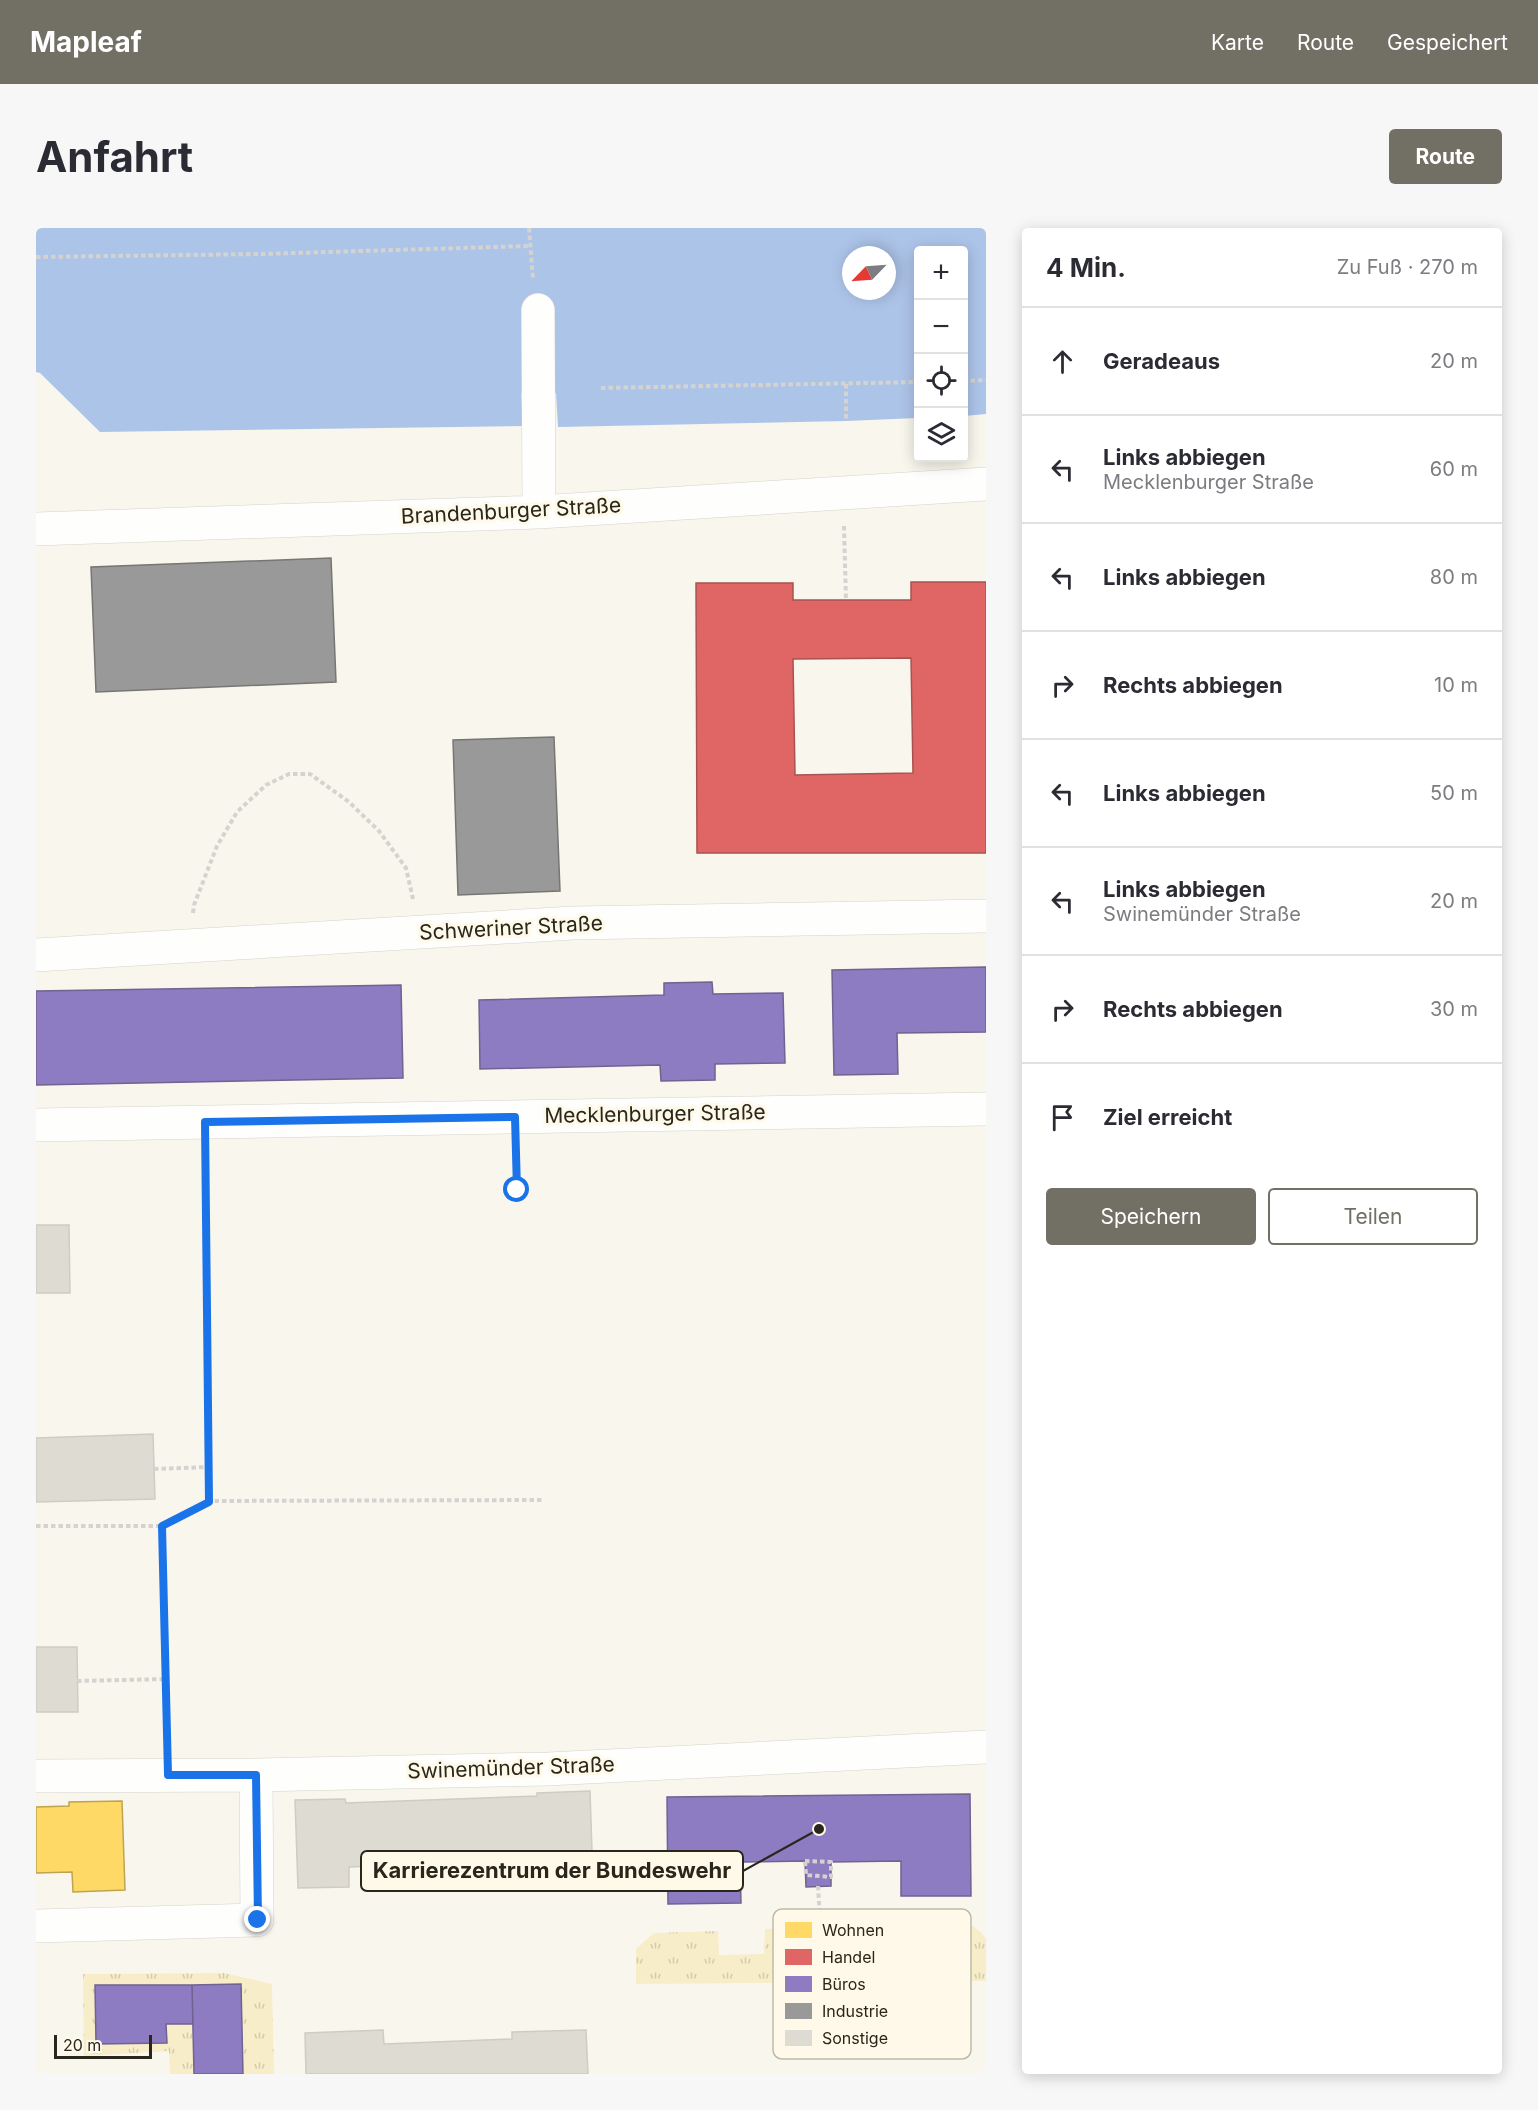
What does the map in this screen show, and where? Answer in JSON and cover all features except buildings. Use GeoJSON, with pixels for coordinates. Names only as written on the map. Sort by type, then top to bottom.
{"type":"FeatureCollection","features":[{"type":"Feature","properties":{"kind":"lane"},"geometry":{"type":"LineString","coordinates":[[538,310],[538,512]]}},
{"type":"Feature","properties":{"kind":"lane","name":"Brandenburger Straße"},"geometry":{"type":"LineString","coordinates":[[36,529],[538,512],[986,484]]}},
{"type":"Feature","properties":{"kind":"lane","name":"Schweriner Straße"},"geometry":{"type":"LineString","coordinates":[[36,956],[573,923],[986,916]]}},
{"type":"Feature","properties":{"kind":"lane","name":"Mecklenburger Straße"},"geometry":{"type":"LineString","coordinates":[[36,1125],[986,1109]]}},
{"type":"Feature","properties":{"kind":"lane","name":"Swinemünder Straße"},"geometry":{"type":"LineString","coordinates":[[36,1776],[256,1775],[548,1769],[986,1747]]}},
{"type":"Feature","properties":{"kind":"lane"},"geometry":{"type":"LineString","coordinates":[[36,1926],[258,1920],[256,1775]]}},
{"type":"Feature","properties":{"kind":"path"},"geometry":{"type":"LineString","coordinates":[[529,228],[529,246],[538,310]]}},
{"type":"Feature","properties":{"kind":"path"},"geometry":{"type":"LineString","coordinates":[[36,257],[261,254],[529,246]]}},
{"type":"Feature","properties":{"kind":"path"},"geometry":{"type":"LineString","coordinates":[[968,381],[986,380]]}},
{"type":"Feature","properties":{"kind":"path"},"geometry":{"type":"LineString","coordinates":[[602,388],[914,382]]}},
{"type":"Feature","properties":{"kind":"path"},"geometry":{"type":"LineString","coordinates":[[846,384],[846,421]]}},
{"type":"Feature","properties":{"kind":"path"},"geometry":{"type":"LineString","coordinates":[[842,493],[846,600]]}},
{"type":"Feature","properties":{"kind":"path"},"geometry":{"type":"LineString","coordinates":[[189,946],[195,905],[217,846],[237,812],[266,785],[289,774],[310,774],[349,802],[379,831],[406,868],[413,899],[414,933]]}},
{"type":"Feature","properties":{"kind":"path"},"geometry":{"type":"LineString","coordinates":[[515,1117],[517,1190]]}},
{"type":"Feature","properties":{"kind":"path"},"geometry":{"type":"LineString","coordinates":[[205,1122],[209,1502]]}},
{"type":"Feature","properties":{"kind":"path"},"geometry":{"type":"LineString","coordinates":[[154,1469],[208,1467]]}},
{"type":"Feature","properties":{"kind":"path"},"geometry":{"type":"LineString","coordinates":[[36,1526],[162,1526],[209,1502],[542,1500]]}},
{"type":"Feature","properties":{"kind":"path"},"geometry":{"type":"LineString","coordinates":[[162,1526],[168,1775]]}},
{"type":"Feature","properties":{"kind":"path"},"geometry":{"type":"LineString","coordinates":[[77,1681],[166,1678]]}},
{"type":"Feature","properties":{"kind":"path"},"geometry":{"type":"LineString","coordinates":[[805,1861],[831,1862],[831,1877],[806,1875],[805,1861]]}},
{"type":"Feature","properties":{"kind":"path"},"geometry":{"type":"LineString","coordinates":[[818,1886],[819,1909]]}},
{"type":"Feature","properties":{"kind":"green space"},"geometry":{"type":"Polygon","coordinates":[[[971,1926],[981,1932],[986,1939],[986,1981],[971,1981],[971,1926]]]}},
{"type":"Feature","properties":{"kind":"green space"},"geometry":{"type":"Polygon","coordinates":[[[765,1929],[773,1929],[773,1983],[636,1984],[636,1949],[654,1933],[718,1931],[719,1955],[764,1954],[765,1929]]]}},
{"type":"Feature","properties":{"kind":"green space"},"geometry":{"type":"Polygon","coordinates":[[[224,1973],[272,1984],[274,2074],[170,2074],[169,2051],[84,2056],[83,1974],[224,1973]]]}},
{"type":"Feature","properties":{"kind":"water"},"geometry":{"type":"Polygon","coordinates":[[[36,228],[986,228],[986,414],[968,416],[968,246],[914,246],[914,418],[558,427],[556,393],[521,393],[523,426],[100,432],[40,373],[36,372],[36,228]]]}},
{"type":"Feature","properties":{"kind":"place","name":"Karrierezentrum der Bundeswehr"},"geometry":{"type":"Point","coordinates":[819,1829]}},
{"type":"Feature","properties":{"kind":"route"},"geometry":{"type":"LineString","coordinates":[[258,1920],[256,1775],[168,1775],[162,1526],[209,1502],[205,1122],[515,1117],[517,1190]]}}]}
